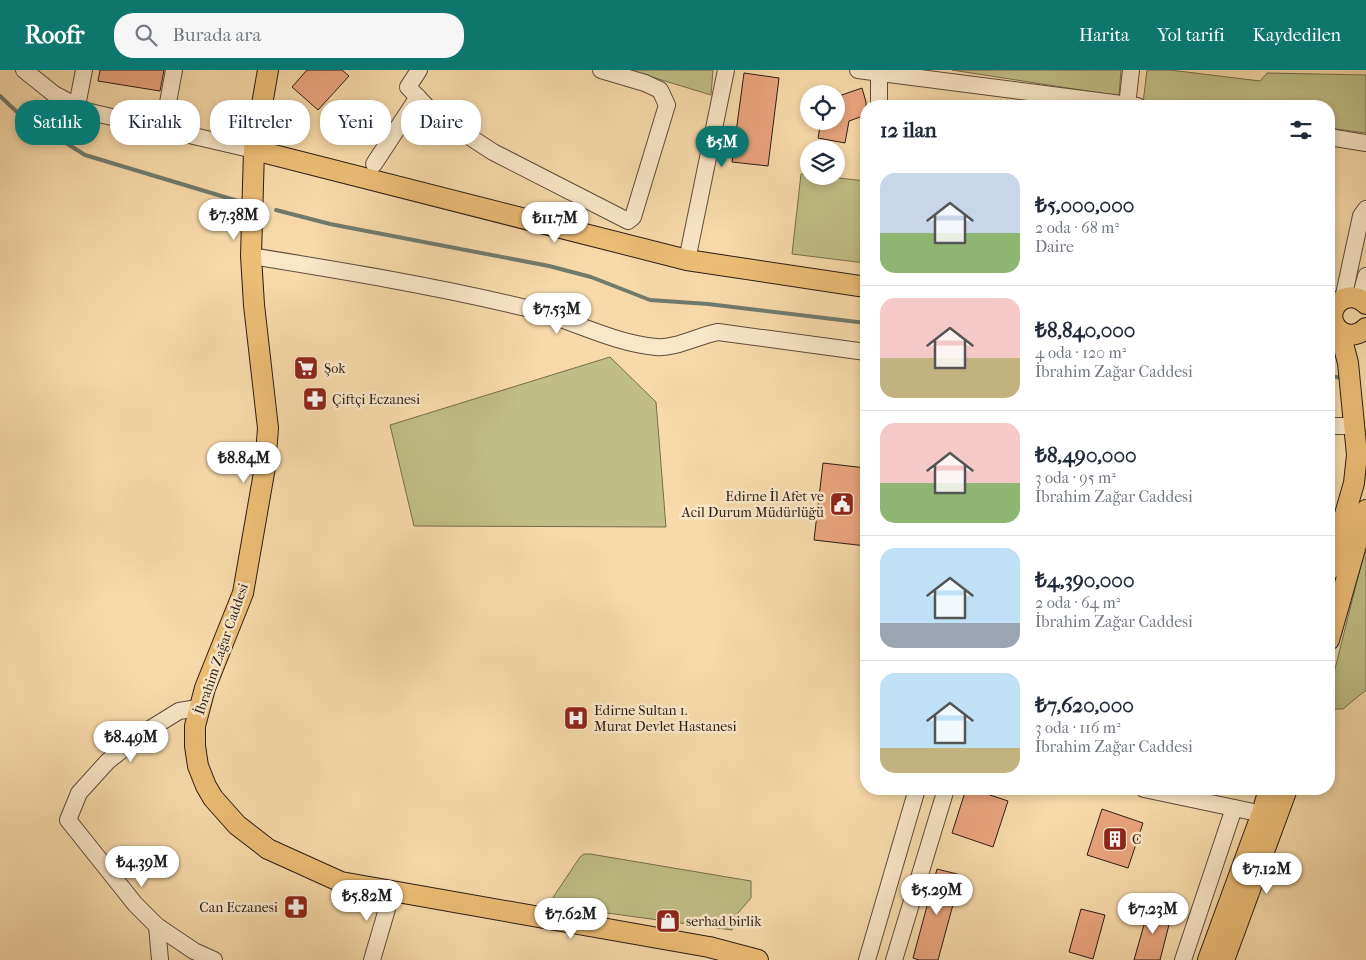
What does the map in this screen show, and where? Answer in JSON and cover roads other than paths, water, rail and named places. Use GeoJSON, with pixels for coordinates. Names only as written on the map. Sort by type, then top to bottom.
{"type":"FeatureCollection","features":[{"type":"Feature","properties":{"kind":"main road","name":"İbrahim Zağar Caddesi"},"geometry":{"type":"LineString","coordinates":[[268,70],[254,150],[251,256],[254,305],[268,428],[265,467],[242,592],[198,708],[195,739],[198,766],[213,798],[237,826],[268,849],[341,882],[709,946],[758,960]]}},
{"type":"Feature","properties":{"kind":"main road"},"geometry":{"type":"LineString","coordinates":[[254,150],[687,260],[860,286]]}},
{"type":"Feature","properties":{"kind":"main road"},"geometry":{"type":"LineString","coordinates":[[1335,306],[1359,298]]}},
{"type":"Feature","properties":{"kind":"main road"},"geometry":{"type":"LineString","coordinates":[[1335,327],[1352,336],[1361,333],[1366,328]]}},
{"type":"Feature","properties":{"kind":"main road"},"geometry":{"type":"LineString","coordinates":[[1335,332],[1348,363],[1357,455],[1354,483],[1335,549]]}},
{"type":"Feature","properties":{"kind":"main road"},"geometry":{"type":"LineString","coordinates":[[1335,619],[1366,510]]}},
{"type":"Feature","properties":{"kind":"main road"},"geometry":{"type":"LineString","coordinates":[[1224,960],[1270,816],[1270,795]]}},
{"type":"Feature","properties":{"kind":"main road"},"geometry":{"type":"LineString","coordinates":[[1208,960],[1270,816],[1283,795]]}},
{"type":"Feature","properties":{"kind":"street"},"geometry":{"type":"LineString","coordinates":[[24,70],[54,94],[66,100]]}},
{"type":"Feature","properties":{"kind":"street"},"geometry":{"type":"LineString","coordinates":[[78,100],[84,70]]}},
{"type":"Feature","properties":{"kind":"street"},"geometry":{"type":"LineString","coordinates":[[168,100],[174,70]]}},
{"type":"Feature","properties":{"kind":"street"},"geometry":{"type":"LineString","coordinates":[[420,70],[408,87],[433,113],[493,152],[628,221],[633,217],[667,105],[660,90],[600,70]]}},
{"type":"Feature","properties":{"kind":"street"},"geometry":{"type":"LineString","coordinates":[[687,260],[726,70]]}},
{"type":"Feature","properties":{"kind":"street"},"geometry":{"type":"LineString","coordinates":[[858,70],[1087,100]]}},
{"type":"Feature","properties":{"kind":"street"},"geometry":{"type":"LineString","coordinates":[[1130,70],[1131,100]]}},
{"type":"Feature","properties":{"kind":"street"},"geometry":{"type":"LineString","coordinates":[[879,72],[879,100]]}},
{"type":"Feature","properties":{"kind":"street"},"geometry":{"type":"LineString","coordinates":[[374,164],[418,97]]}},
{"type":"Feature","properties":{"kind":"street"},"geometry":{"type":"LineString","coordinates":[[200,138],[254,150]]}},
{"type":"Feature","properties":{"kind":"street"},"geometry":{"type":"LineString","coordinates":[[1335,138],[1366,143]]}},
{"type":"Feature","properties":{"kind":"street"},"geometry":{"type":"LineString","coordinates":[[1359,298],[1361,216],[1366,209]]}},
{"type":"Feature","properties":{"kind":"street"},"geometry":{"type":"LineString","coordinates":[[251,256],[410,282],[528,309],[634,343],[659,348],[682,343],[701,335],[718,332],[860,351]]}},
{"type":"Feature","properties":{"kind":"street"},"geometry":{"type":"LineString","coordinates":[[1359,298],[1366,276]]}},
{"type":"Feature","properties":{"kind":"street"},"geometry":{"type":"LineString","coordinates":[[1335,426],[1355,426]]}},
{"type":"Feature","properties":{"kind":"street"},"geometry":{"type":"LineString","coordinates":[[198,708],[179,711],[145,732],[108,761],[79,793],[68,820],[135,904],[157,926],[194,951],[214,960]]}},
{"type":"Feature","properties":{"kind":"street"},"geometry":{"type":"LineString","coordinates":[[867,960],[915,795]]}},
{"type":"Feature","properties":{"kind":"street"},"geometry":{"type":"LineString","coordinates":[[894,960],[944,795]]}},
{"type":"Feature","properties":{"kind":"street"},"geometry":{"type":"LineString","coordinates":[[1172,795],[1270,816]]}},
{"type":"Feature","properties":{"kind":"street"},"geometry":{"type":"LineString","coordinates":[[1184,960],[1234,808]]}},
{"type":"Feature","properties":{"kind":"street"},"geometry":{"type":"LineString","coordinates":[[372,960],[392,892]]}},
{"type":"Feature","properties":{"kind":"street"},"geometry":{"type":"LineString","coordinates":[[157,926],[160,960]]}},
{"type":"Feature","properties":{"kind":"waterway"},"geometry":{"type":"LineString","coordinates":[[0,96],[17,112],[85,155],[238,201]]}},
{"type":"Feature","properties":{"kind":"waterway"},"geometry":{"type":"LineString","coordinates":[[276,210],[330,224],[549,266],[591,277],[650,300],[708,304],[860,322]]}},
{"type":"Feature","properties":{"kind":"waterway"},"geometry":{"type":"LineString","coordinates":[[1335,377],[1343,378]]}},
{"type":"Feature","properties":{"kind":"place","name":"Şok"},"geometry":{"type":"Point","coordinates":[306,368]}},
{"type":"Feature","properties":{"kind":"place","name":"Çiftçi Eczanesi"},"geometry":{"type":"Point","coordinates":[315,399]}},
{"type":"Feature","properties":{"kind":"place","name":"Edirne İl Afet ve Acil Durum Müdürlüğü"},"geometry":{"type":"Point","coordinates":[842,504]}},
{"type":"Feature","properties":{"kind":"place","name":"Edirne Sultan 1. Murat Devlet Hastanesi"},"geometry":{"type":"Point","coordinates":[576,718]}},
{"type":"Feature","properties":{"kind":"place","name":"C"},"geometry":{"type":"Point","coordinates":[1115,839]}},
{"type":"Feature","properties":{"kind":"place","name":"Can Eczanesi"},"geometry":{"type":"Point","coordinates":[296,907]}},
{"type":"Feature","properties":{"kind":"place","name":"serhad birlik"},"geometry":{"type":"Point","coordinates":[668,921]}}]}
